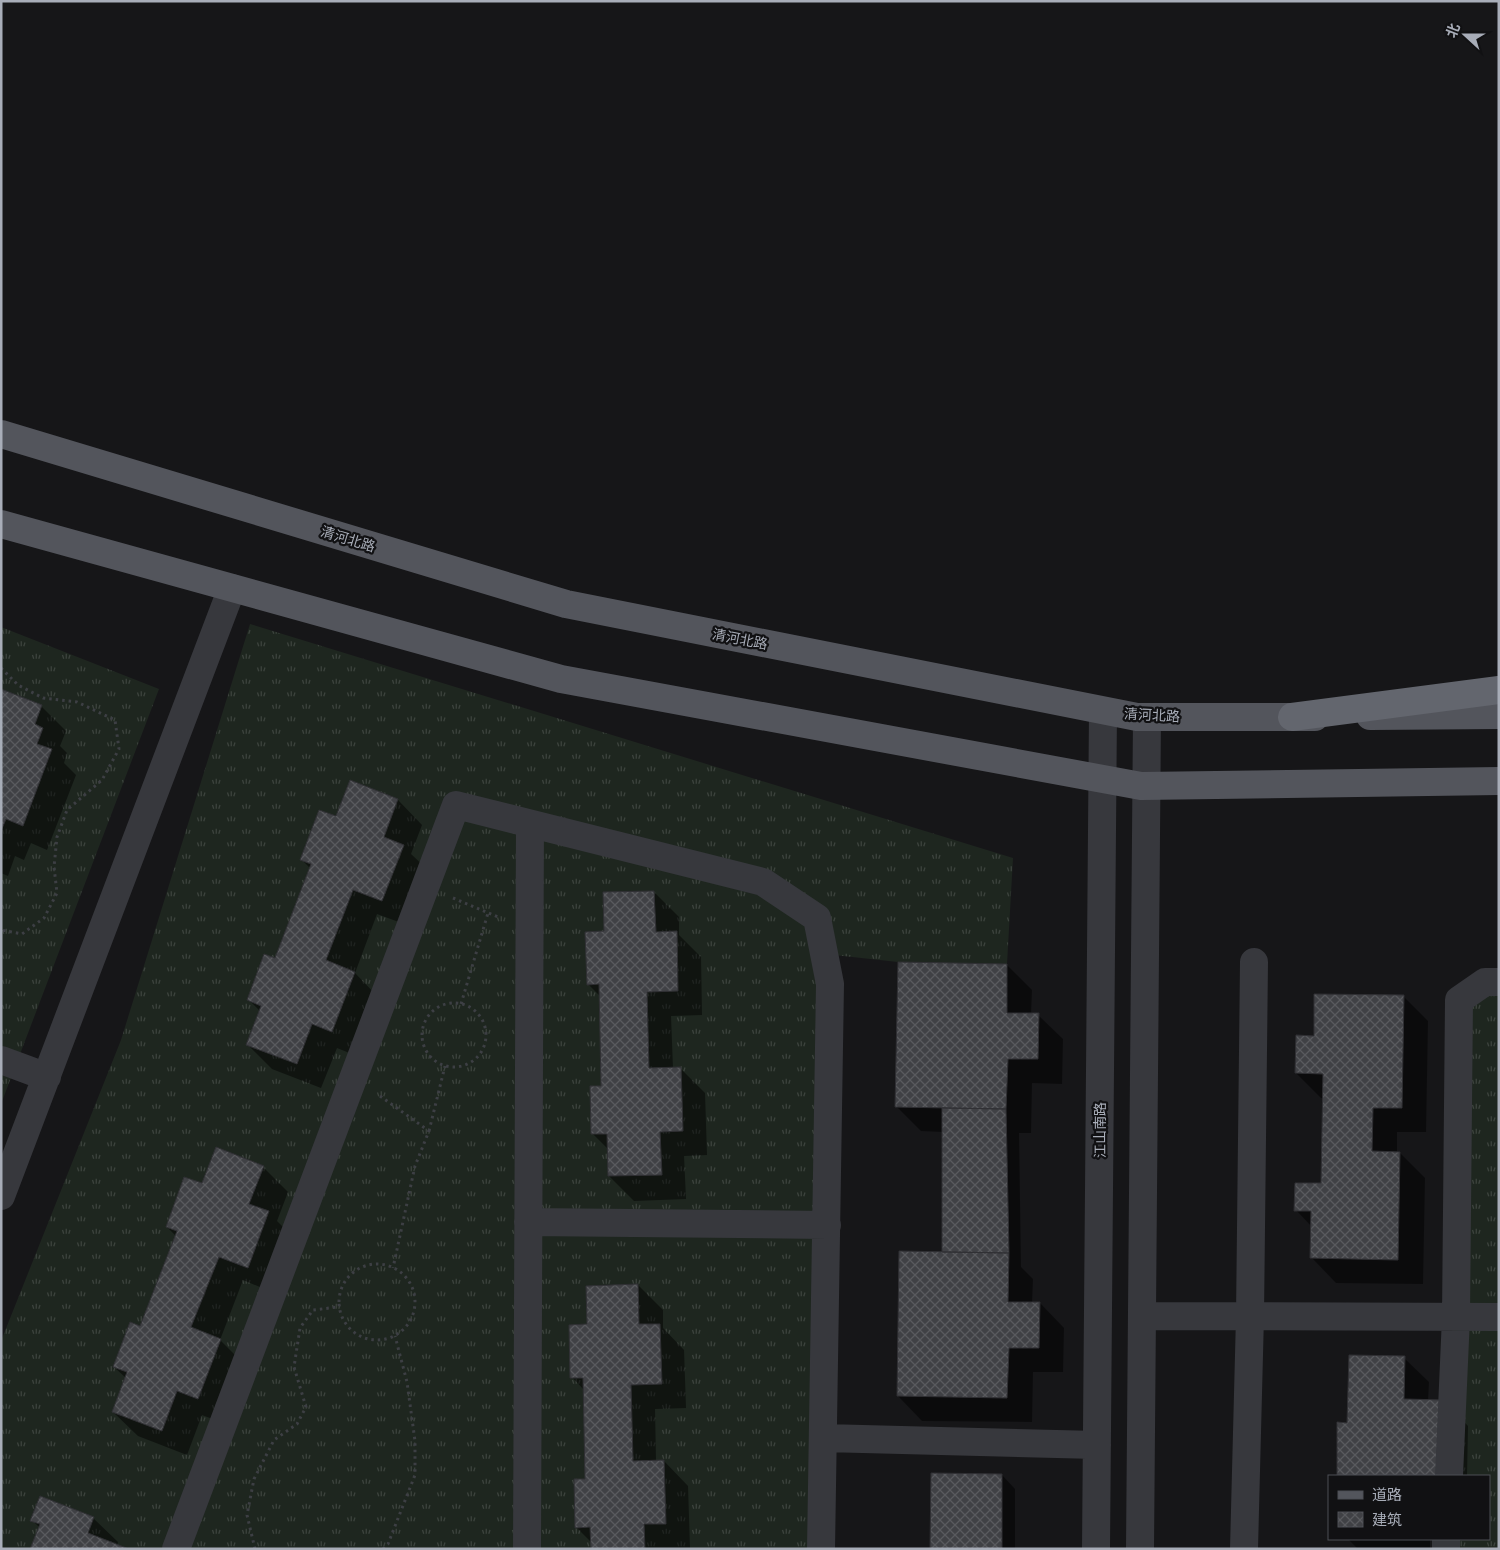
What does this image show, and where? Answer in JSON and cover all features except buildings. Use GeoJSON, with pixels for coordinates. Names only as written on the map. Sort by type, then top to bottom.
{"type":"FeatureCollection","features":[{"type":"Feature","properties":{"kind":"highway"},"geometry":{"type":"LineString","coordinates":[[1292,717],[1499,690]]}},
{"type":"Feature","properties":{"kind":"main road","name":"清河北路"},"geometry":{"type":"LineString","coordinates":[[1,434],[566,604],[1137,718],[1499,715]]}},
{"type":"Feature","properties":{"kind":"main road"},"geometry":{"type":"LineString","coordinates":[[1,524],[561,679],[1102,780],[1147,786],[1499,781]]}},
{"type":"Feature","properties":{"kind":"street"},"geometry":{"type":"LineString","coordinates":[[1,1196],[232,588]]}},
{"type":"Feature","properties":{"kind":"street","name":"江山南路"},"geometry":{"type":"LineString","coordinates":[[1096,1549],[1104,711]]}},
{"type":"Feature","properties":{"kind":"street"},"geometry":{"type":"LineString","coordinates":[[1140,1549],[1147,717]]}},
{"type":"Feature","properties":{"kind":"street"},"geometry":{"type":"LineString","coordinates":[[176,1549],[456,805],[763,882],[817,918],[830,984],[821,1549]]}},
{"type":"Feature","properties":{"kind":"street"},"geometry":{"type":"LineString","coordinates":[[527,1549],[530,824]]}},
{"type":"Feature","properties":{"kind":"street"},"geometry":{"type":"LineString","coordinates":[[1244,1549],[1250,1316],[1254,962]]}},
{"type":"Feature","properties":{"kind":"street"},"geometry":{"type":"LineString","coordinates":[[1449,1475],[1456,1317],[1459,1000],[1485,982],[1499,982]]}},
{"type":"Feature","properties":{"kind":"street"},"geometry":{"type":"LineString","coordinates":[[1,1060],[47,1077]]}},
{"type":"Feature","properties":{"kind":"street"},"geometry":{"type":"LineString","coordinates":[[528,1222],[827,1225]]}},
{"type":"Feature","properties":{"kind":"street"},"geometry":{"type":"LineString","coordinates":[[1142,1316],[1499,1317]]}},
{"type":"Feature","properties":{"kind":"street"},"geometry":{"type":"LineString","coordinates":[[824,1438],[1097,1445]]}},
{"type":"Feature","properties":{"kind":"path"},"geometry":{"type":"LineString","coordinates":[[1,668],[18,685],[43,698],[77,702],[115,720],[119,749],[102,780],[67,810],[56,837],[54,867],[57,893],[44,918],[22,934],[1,930]]}},
{"type":"Feature","properties":{"kind":"path"},"geometry":{"type":"LineString","coordinates":[[425,886],[530,929]]}},
{"type":"Feature","properties":{"kind":"path"},"geometry":{"type":"LineString","coordinates":[[461,1004],[488,913]]}},
{"type":"Feature","properties":{"kind":"path"},"geometry":{"type":"LineString","coordinates":[[461,1004],[472,1008],[484,1023],[485,1044],[474,1061],[455,1067],[445,1066],[435,1061],[428,1053],[423,1043],[424,1027],[431,1013],[440,1006],[461,1004]]}},
{"type":"Feature","properties":{"kind":"path"},"geometry":{"type":"LineString","coordinates":[[393,1268],[415,1166],[428,1131],[445,1066]]}},
{"type":"Feature","properties":{"kind":"path"},"geometry":{"type":"LineString","coordinates":[[353,1076],[428,1131]]}},
{"type":"Feature","properties":{"kind":"path"},"geometry":{"type":"LineString","coordinates":[[376,1264],[393,1268],[409,1281],[414,1292],[415,1305],[405,1328],[395,1336],[377,1340],[359,1336],[349,1329],[342,1319],[338,1307],[339,1294],[344,1282],[352,1272],[364,1266],[376,1264]]}},
{"type":"Feature","properties":{"kind":"path"},"geometry":{"type":"LineString","coordinates":[[255,1549],[247,1515],[254,1479],[274,1440],[297,1424],[306,1407],[294,1367],[300,1328],[313,1310],[338,1307]]}},
{"type":"Feature","properties":{"kind":"path"},"geometry":{"type":"LineString","coordinates":[[384,1549],[388,1544],[415,1475],[415,1441],[407,1382],[395,1336]]}},
{"type":"Feature","properties":{"kind":"green space"},"geometry":{"type":"Polygon","coordinates":[[[250,624],[1013,858],[1007,964],[898,962],[825,954],[821,1549],[1,1549],[1,1341],[121,1040],[250,624]]]}},
{"type":"Feature","properties":{"kind":"green space"},"geometry":{"type":"Polygon","coordinates":[[[1,627],[159,689],[1,1104],[1,627]]]}},
{"type":"Feature","properties":{"kind":"green space"},"geometry":{"type":"Polygon","coordinates":[[[1499,982],[1499,1549],[1446,1549],[1446,1540],[1490,1540],[1490,1475],[1449,1475],[1459,1000],[1499,982]]]}}]}
